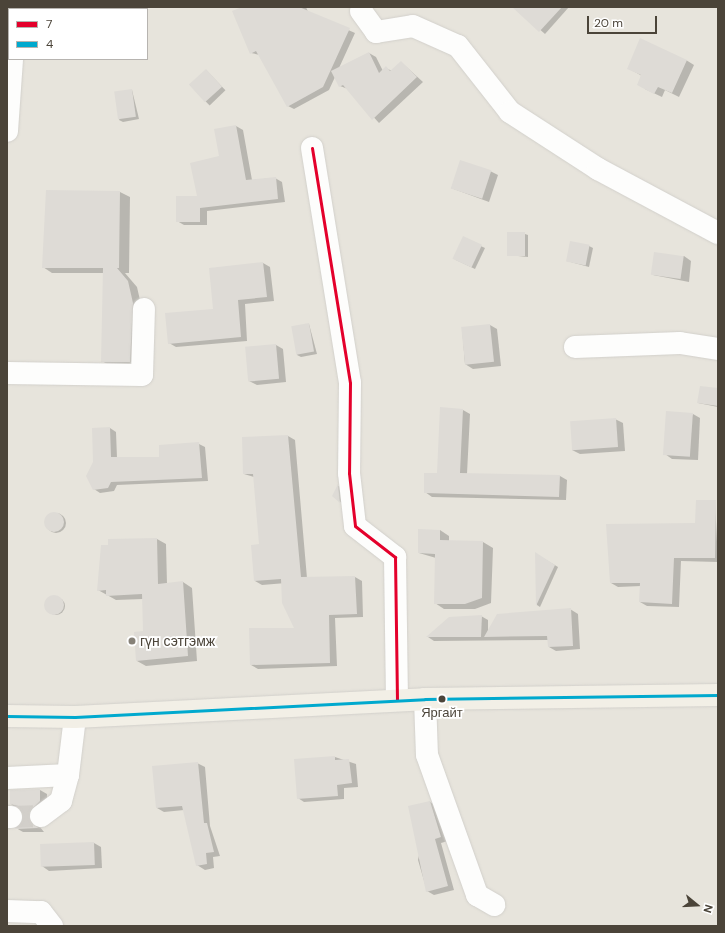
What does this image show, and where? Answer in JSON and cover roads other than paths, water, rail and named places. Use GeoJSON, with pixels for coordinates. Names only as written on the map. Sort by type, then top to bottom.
{"type":"FeatureCollection","features":[{"type":"Feature","properties":{"kind":"main road"},"geometry":{"type":"LineString","coordinates":[[7,716],[75,717],[425,699],[718,695]]}},
{"type":"Feature","properties":{"kind":"street"},"geometry":{"type":"LineString","coordinates":[[361,11],[376,32],[413,26],[458,46],[510,112],[598,169],[718,233]]}},
{"type":"Feature","properties":{"kind":"street"},"geometry":{"type":"LineString","coordinates":[[7,131],[12,60]]}},
{"type":"Feature","properties":{"kind":"street"},"geometry":{"type":"LineString","coordinates":[[312,148],[350,383],[349,473],[355,526],[395,557],[397,700]]}},
{"type":"Feature","properties":{"kind":"street"},"geometry":{"type":"LineString","coordinates":[[7,373],[142,375],[144,309]]}},
{"type":"Feature","properties":{"kind":"street"},"geometry":{"type":"LineString","coordinates":[[576,347],[680,343],[718,349]]}},
{"type":"Feature","properties":{"kind":"street"},"geometry":{"type":"LineString","coordinates":[[425,699],[426,755],[477,896],[494,905]]}},
{"type":"Feature","properties":{"kind":"street"},"geometry":{"type":"LineString","coordinates":[[41,816],[56,808],[68,776],[75,717]]}},
{"type":"Feature","properties":{"kind":"street"},"geometry":{"type":"LineString","coordinates":[[7,778],[68,776]]}},
{"type":"Feature","properties":{"kind":"street"},"geometry":{"type":"LineString","coordinates":[[7,910],[41,912],[52,926]]}},
{"type":"Feature","properties":{"kind":"tunnel"},"geometry":{"type":"LineString","coordinates":[[11,817],[41,816]]}},
{"type":"Feature","properties":{"kind":"place","name":"гүн сэтгэмж"},"geometry":{"type":"Point","coordinates":[132,641]}},
{"type":"Feature","properties":{"kind":"place","name":"Яргайт"},"geometry":{"type":"Point","coordinates":[442,699]}}]}
